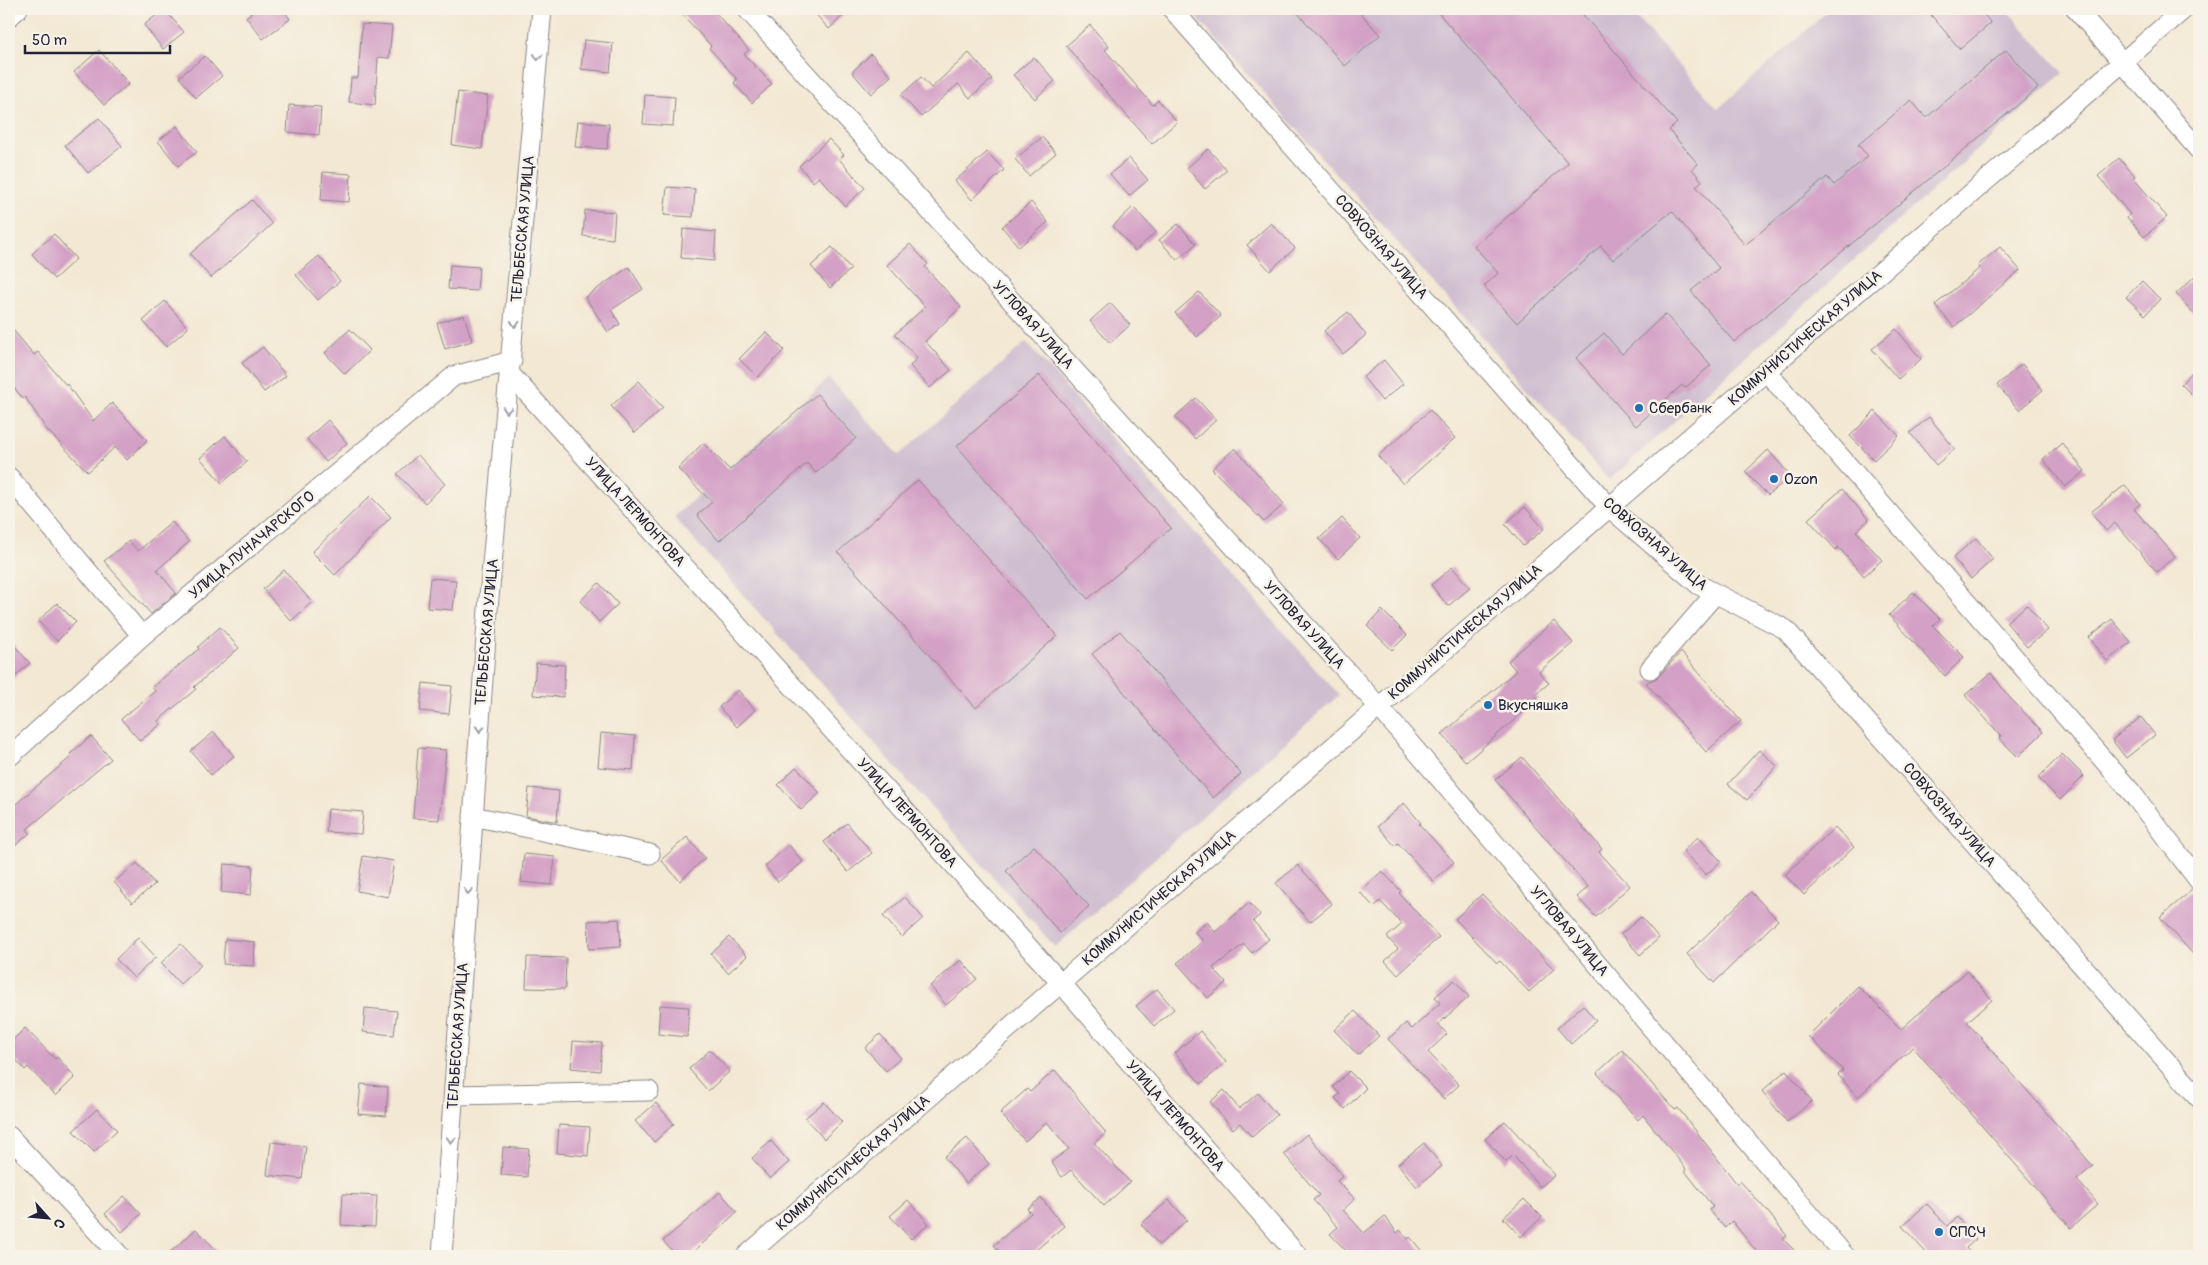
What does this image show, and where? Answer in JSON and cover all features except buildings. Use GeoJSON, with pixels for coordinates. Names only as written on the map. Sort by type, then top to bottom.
{"type":"FeatureCollection","features":[{"type":"Feature","properties":{"kind":"street"},"geometry":{"type":"LineString","coordinates":[[9,16],[18,9]]}},
{"type":"Feature","properties":{"kind":"street","name":"ТЕЛЬБЕССКАЯ УЛИЦА"},"geometry":{"type":"LineString","coordinates":[[442,1256],[488,610],[542,9]]}},
{"type":"Feature","properties":{"kind":"street","name":"УГЛОВАЯ УЛИЦА"},"geometry":{"type":"LineString","coordinates":[[747,9],[1379,707],[1845,1256]]}},
{"type":"Feature","properties":{"kind":"street","name":"СОВХОЗНАЯ УЛИЦА"},"geometry":{"type":"LineString","coordinates":[[1172,9],[1609,507],[1699,585],[1785,629],[2199,1098]]}},
{"type":"Feature","properties":{"kind":"street"},"geometry":{"type":"LineString","coordinates":[[2076,9],[2199,150]]}},
{"type":"Feature","properties":{"kind":"street","name":"КОММУНИСТИЧЕСКАЯ УЛИЦА"},"geometry":{"type":"LineString","coordinates":[[746,1256],[2184,9]]}},
{"type":"Feature","properties":{"kind":"street","name":"УЛИЦА ЛУНАЧАРСКОГО"},"geometry":{"type":"LineString","coordinates":[[9,757],[142,636],[454,376],[511,368]]}},
{"type":"Feature","properties":{"kind":"street","name":"УЛИЦА ЛЕРМОНТОВА"},"geometry":{"type":"LineString","coordinates":[[511,368],[1061,984],[1298,1256]]}},
{"type":"Feature","properties":{"kind":"street"},"geometry":{"type":"LineString","coordinates":[[1766,371],[2132,793],[2199,881]]}},
{"type":"Feature","properties":{"kind":"street"},"geometry":{"type":"LineString","coordinates":[[9,477],[142,636]]}},
{"type":"Feature","properties":{"kind":"street"},"geometry":{"type":"LineString","coordinates":[[1650,668],[1715,594]]}},
{"type":"Feature","properties":{"kind":"street"},"geometry":{"type":"LineString","coordinates":[[474,816],[650,854]]}},
{"type":"Feature","properties":{"kind":"street"},"geometry":{"type":"LineString","coordinates":[[454,1095],[649,1092]]}},
{"type":"Feature","properties":{"kind":"street"},"geometry":{"type":"LineString","coordinates":[[9,1136],[120,1256]]}},
{"type":"Feature","properties":{"kind":"shaded area"},"geometry":{"type":"Polygon","coordinates":[[[1189,9],[1629,9],[1718,109],[1830,9],[2006,9],[2063,73],[1609,480],[1189,9]]]}},
{"type":"Feature","properties":{"kind":"shaded area"},"geometry":{"type":"Polygon","coordinates":[[[1026,342],[1339,695],[1055,947],[674,517],[829,378],[899,455],[1026,342]]]}},
{"type":"Feature","properties":{"kind":"place","name":"Сбербанк"},"geometry":{"type":"Point","coordinates":[1639,408]}},
{"type":"Feature","properties":{"kind":"place","name":"Ozon"},"geometry":{"type":"Point","coordinates":[1774,479]}},
{"type":"Feature","properties":{"kind":"place","name":"Вкусняшка"},"geometry":{"type":"Point","coordinates":[1488,705]}},
{"type":"Feature","properties":{"kind":"place","name":"СПСЧ"},"geometry":{"type":"Point","coordinates":[1939,1232]}}]}
